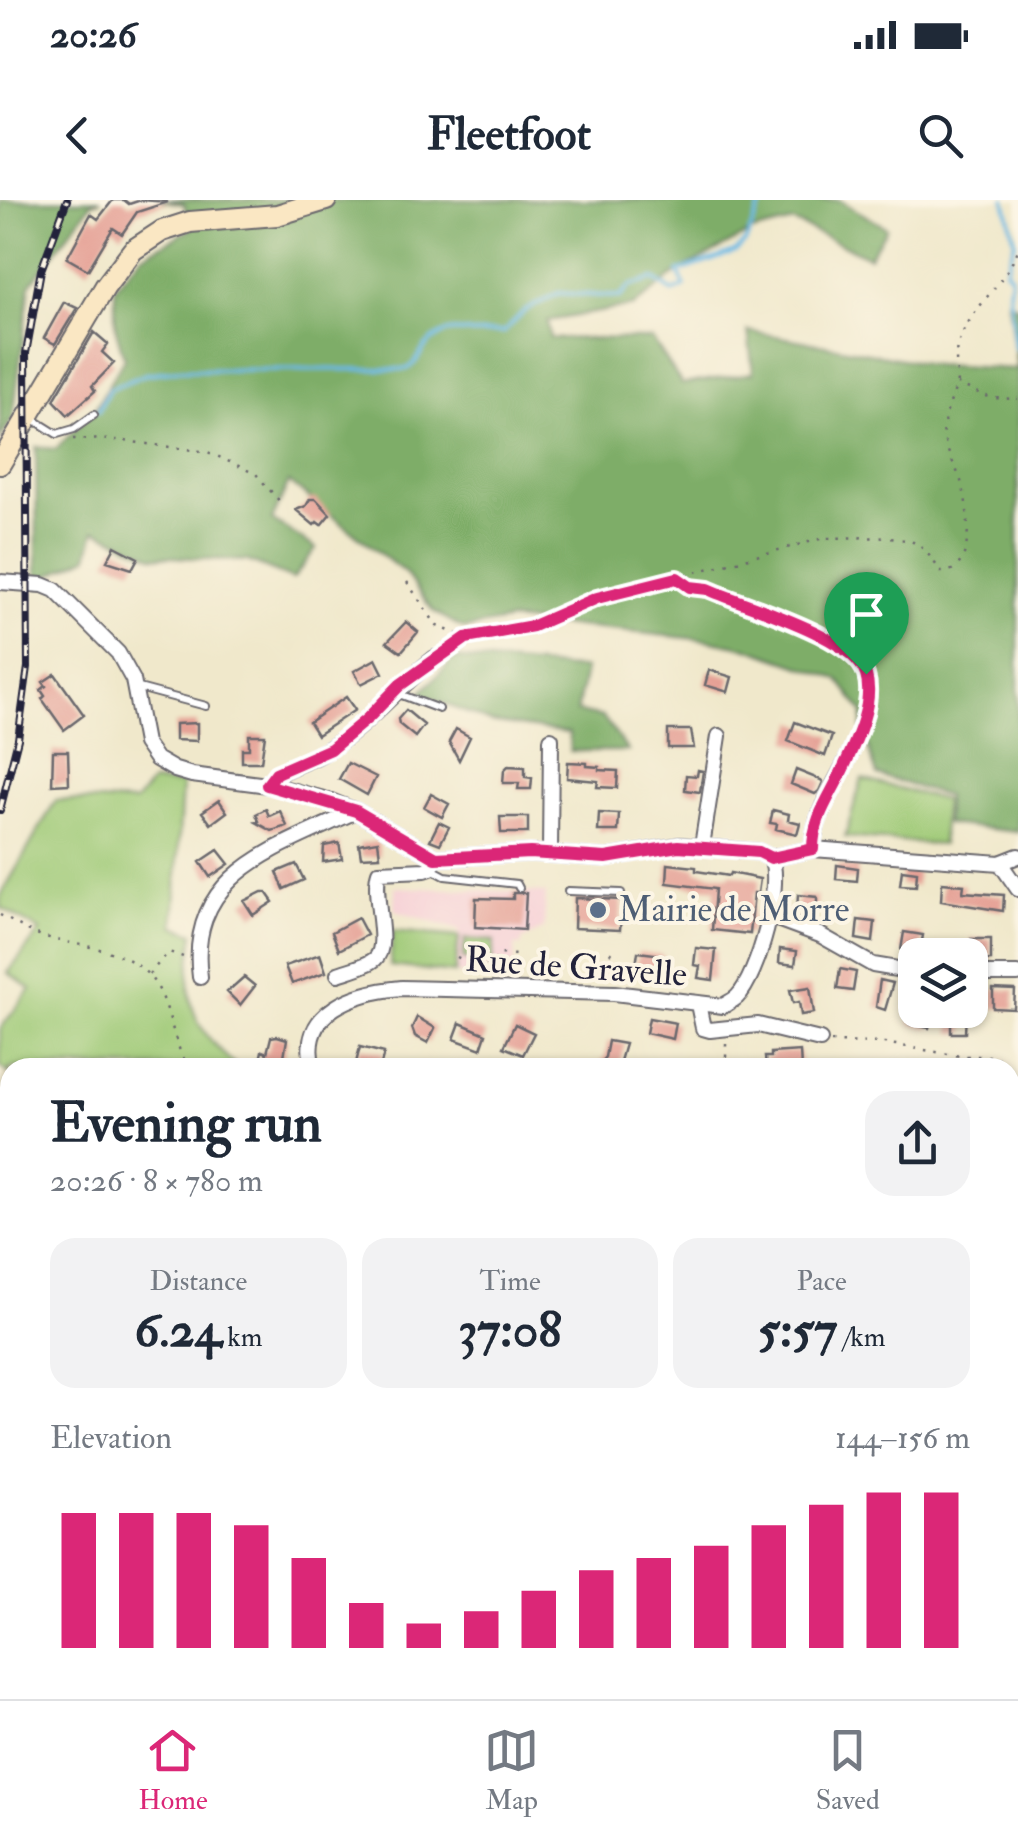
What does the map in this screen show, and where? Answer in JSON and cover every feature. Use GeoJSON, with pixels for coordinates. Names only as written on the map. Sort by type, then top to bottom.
{"type":"FeatureCollection","features":[{"type":"Feature","properties":{"kind":"main road"},"geometry":{"type":"LineString","coordinates":[[0,482],[2,460],[117,267],[147,240],[190,222],[264,217],[318,202]]}},
{"type":"Feature","properties":{"kind":"street"},"geometry":{"type":"LineString","coordinates":[[0,582],[43,585],[59,594],[118,652],[134,686],[142,732],[156,758],[192,775],[267,785],[356,811],[433,863]]}},
{"type":"Feature","properties":{"kind":"street"},"geometry":{"type":"LineString","coordinates":[[267,785],[276,773],[331,749],[435,658]]}},
{"type":"Feature","properties":{"kind":"street"},"geometry":{"type":"LineString","coordinates":[[702,846],[720,736]]}},
{"type":"Feature","properties":{"kind":"street"},"geometry":{"type":"LineString","coordinates":[[550,854],[551,739]]}},
{"type":"Feature","properties":{"kind":"street"},"geometry":{"type":"LineString","coordinates":[[813,849],[821,808],[851,751]]}},
{"type":"Feature","properties":{"kind":"street"},"geometry":{"type":"LineString","coordinates":[[199,970],[197,941],[204,912],[220,891],[276,847],[356,811]]}},
{"type":"Feature","properties":{"kind":"street"},"geometry":{"type":"LineString","coordinates":[[338,974],[375,960],[380,953],[375,884],[379,872],[433,863],[550,854],[606,858],[656,847],[702,846],[759,852],[771,858],[813,849],[1000,863],[1018,856]]}},
{"type":"Feature","properties":{"kind":"street","name":"Rue de Gravelle"},"geometry":{"type":"LineString","coordinates":[[310,1058],[308,1045],[314,1028],[352,997],[372,991],[402,988],[597,992],[722,1006],[736,999],[747,981],[770,916],[775,878],[771,858]]}},
{"type":"Feature","properties":{"kind":"street"},"geometry":{"type":"LineString","coordinates":[[1000,863],[1018,889]]}},
{"type":"Feature","properties":{"kind":"street"},"geometry":{"type":"LineString","coordinates":[[770,916],[820,935],[874,964],[898,969]]}},
{"type":"Feature","properties":{"kind":"street"},"geometry":{"type":"LineString","coordinates":[[988,974],[1018,974]]}},
{"type":"Feature","properties":{"kind":"street"},"geometry":{"type":"LineString","coordinates":[[698,1004],[703,1028],[758,1024],[820,1040]]}},
{"type":"Feature","properties":{"kind":"lane"},"geometry":{"type":"LineString","coordinates":[[29,414],[57,434],[74,429],[94,415]]}},
{"type":"Feature","properties":{"kind":"lane"},"geometry":{"type":"LineString","coordinates":[[134,686],[206,706]]}},
{"type":"Feature","properties":{"kind":"lane"},"geometry":{"type":"LineString","coordinates":[[394,692],[439,708]]}},
{"type":"Feature","properties":{"kind":"lane"},"geometry":{"type":"LineString","coordinates":[[433,863],[445,876],[517,884],[519,888]]}},
{"type":"Feature","properties":{"kind":"lane"},"geometry":{"type":"LineString","coordinates":[[568,891],[621,893]]}},
{"type":"Feature","properties":{"kind":"path"},"geometry":{"type":"LineString","coordinates":[[435,658],[466,638],[533,626],[597,598],[824,538],[853,536],[914,542],[941,572],[959,567],[966,552],[967,520],[962,484],[943,436],[956,384],[956,349],[973,316],[1018,250]]}},
{"type":"Feature","properties":{"kind":"path"},"geometry":{"type":"LineString","coordinates":[[956,384],[991,398],[1018,399]]}},
{"type":"Feature","properties":{"kind":"path"},"geometry":{"type":"LineString","coordinates":[[57,434],[77,441],[117,440],[208,452],[256,474],[282,504]]}},
{"type":"Feature","properties":{"kind":"path"},"geometry":{"type":"LineString","coordinates":[[677,578],[690,587],[708,589],[826,636],[855,658],[866,674],[868,700],[851,751]]}},
{"type":"Feature","properties":{"kind":"path"},"geometry":{"type":"LineString","coordinates":[[407,582],[437,626],[466,638]]}},
{"type":"Feature","properties":{"kind":"path"},"geometry":{"type":"LineString","coordinates":[[0,915],[36,934],[117,954],[136,964],[157,985],[184,1058]]}},
{"type":"Feature","properties":{"kind":"path"},"geometry":{"type":"LineString","coordinates":[[148,975],[170,952],[199,970]]}},
{"type":"Feature","properties":{"kind":"path"},"geometry":{"type":"LineString","coordinates":[[610,952],[618,966],[624,968],[624,985]]}},
{"type":"Feature","properties":{"kind":"path"},"geometry":{"type":"LineString","coordinates":[[457,956],[475,966],[493,964],[499,954],[519,955]]}},
{"type":"Feature","properties":{"kind":"path"},"geometry":{"type":"LineString","coordinates":[[725,1028],[726,1058]]}},
{"type":"Feature","properties":{"kind":"path"},"geometry":{"type":"LineString","coordinates":[[820,1040],[884,1043],[998,1058]]}},
{"type":"Feature","properties":{"kind":"shaded area"},"geometry":{"type":"Polygon","coordinates":[[[395,887],[546,893],[544,929],[522,940],[521,946],[515,946],[514,962],[503,968],[471,968],[465,974],[455,973],[459,930],[395,911],[395,887]]]}},
{"type":"Feature","properties":{"kind":"green space"},"geometry":{"type":"Polygon","coordinates":[[[0,200],[101,200],[92,203],[30,285],[13,418],[0,439],[0,200]]]}},
{"type":"Feature","properties":{"kind":"green space"},"geometry":{"type":"Polygon","coordinates":[[[161,200],[839,200],[887,228],[869,257],[793,222],[751,232],[678,272],[634,306],[547,321],[550,338],[652,339],[682,384],[753,373],[748,331],[935,365],[1017,369],[1008,302],[1018,306],[1018,832],[946,824],[946,796],[877,775],[862,728],[863,712],[838,679],[748,648],[707,640],[511,620],[464,629],[433,611],[405,573],[289,482],[272,520],[316,548],[293,579],[248,561],[152,556],[95,530],[88,557],[48,576],[37,576],[36,447],[56,449],[95,409],[124,358],[115,326],[115,287],[141,256],[191,229],[184,204],[161,200]]]}},
{"type":"Feature","properties":{"kind":"green space"},"geometry":{"type":"Polygon","coordinates":[[[454,658],[585,669],[577,712],[603,717],[628,751],[570,751],[569,733],[490,722],[420,694],[454,658]]]}},
{"type":"Feature","properties":{"kind":"green space"},"geometry":{"type":"Polygon","coordinates":[[[862,779],[944,800],[942,845],[845,837],[862,779]]]}},
{"type":"Feature","properties":{"kind":"green space"},"geometry":{"type":"Polygon","coordinates":[[[152,782],[182,784],[174,926],[194,933],[189,976],[193,1008],[207,1036],[228,1058],[0,1058],[0,1029],[31,989],[8,973],[40,931],[0,907],[0,897],[56,800],[135,802],[152,782]]]}},
{"type":"Feature","properties":{"kind":"green space"},"geometry":{"type":"Polygon","coordinates":[[[393,931],[459,937],[455,973],[390,966],[393,931]]]}},
{"type":"Feature","properties":{"kind":"green space"},"geometry":{"type":"Polygon","coordinates":[[[465,939],[494,941],[492,962],[463,959],[465,939]]]}},
{"type":"Feature","properties":{"kind":"building"},"geometry":{"type":"Polygon","coordinates":[[[113,200],[129,204],[141,200],[168,202],[137,212],[122,234],[113,228],[88,270],[67,258],[91,214],[98,219],[113,200]]]}},
{"type":"Feature","properties":{"kind":"building"},"geometry":{"type":"Polygon","coordinates":[[[64,302],[77,308],[55,344],[44,338],[64,302]]]}},
{"type":"Feature","properties":{"kind":"building"},"geometry":{"type":"Polygon","coordinates":[[[94,332],[108,344],[102,352],[114,363],[92,386],[95,391],[68,415],[54,400],[94,332]]]}},
{"type":"Feature","properties":{"kind":"building"},"geometry":{"type":"Polygon","coordinates":[[[310,499],[316,499],[330,514],[321,525],[314,525],[296,510],[306,506],[310,499]]]}},
{"type":"Feature","properties":{"kind":"building"},"geometry":{"type":"Polygon","coordinates":[[[115,546],[138,558],[132,569],[107,561],[115,546]]]}},
{"type":"Feature","properties":{"kind":"building"},"geometry":{"type":"Polygon","coordinates":[[[406,622],[418,632],[401,652],[387,642],[406,622]]]}},
{"type":"Feature","properties":{"kind":"building"},"geometry":{"type":"Polygon","coordinates":[[[376,659],[383,673],[361,684],[354,671],[376,659]]]}},
{"type":"Feature","properties":{"kind":"building"},"geometry":{"type":"Polygon","coordinates":[[[709,670],[732,677],[728,692],[705,685],[709,670]]]}},
{"type":"Feature","properties":{"kind":"building"},"geometry":{"type":"Polygon","coordinates":[[[55,674],[84,715],[64,730],[42,699],[45,696],[41,690],[46,686],[43,682],[55,674]]]}},
{"type":"Feature","properties":{"kind":"building"},"geometry":{"type":"Polygon","coordinates":[[[346,697],[355,710],[317,735],[309,722],[346,697]]]}},
{"type":"Feature","properties":{"kind":"building"},"geometry":{"type":"Polygon","coordinates":[[[406,710],[424,725],[415,737],[399,724],[398,719],[406,710]]]}},
{"type":"Feature","properties":{"kind":"building"},"geometry":{"type":"Polygon","coordinates":[[[795,722],[832,736],[825,756],[788,741],[795,722]]]}},
{"type":"Feature","properties":{"kind":"building"},"geometry":{"type":"Polygon","coordinates":[[[197,723],[197,741],[175,740],[175,724],[197,723]]]}},
{"type":"Feature","properties":{"kind":"building"},"geometry":{"type":"Polygon","coordinates":[[[456,729],[470,737],[459,760],[449,742],[456,729]]]}},
{"type":"Feature","properties":{"kind":"building"},"geometry":{"type":"Polygon","coordinates":[[[668,730],[691,730],[694,748],[668,748],[668,730]]]}},
{"type":"Feature","properties":{"kind":"building"},"geometry":{"type":"Polygon","coordinates":[[[249,735],[265,735],[261,762],[242,762],[242,749],[249,749],[249,735]]]}},
{"type":"Feature","properties":{"kind":"building"},"geometry":{"type":"Polygon","coordinates":[[[53,751],[68,751],[69,784],[52,785],[53,751]]]}},
{"type":"Feature","properties":{"kind":"building"},"geometry":{"type":"Polygon","coordinates":[[[568,762],[618,771],[617,788],[597,787],[598,781],[567,778],[568,762]]]}},
{"type":"Feature","properties":{"kind":"building"},"geometry":{"type":"Polygon","coordinates":[[[348,763],[376,777],[367,795],[339,779],[348,763]]]}},
{"type":"Feature","properties":{"kind":"building"},"geometry":{"type":"Polygon","coordinates":[[[508,766],[525,767],[525,777],[532,778],[531,789],[518,789],[519,783],[503,783],[508,766]]]}},
{"type":"Feature","properties":{"kind":"building"},"geometry":{"type":"Polygon","coordinates":[[[698,770],[703,771],[700,792],[685,790],[686,775],[697,776],[698,770]]]}},
{"type":"Feature","properties":{"kind":"building"},"geometry":{"type":"Polygon","coordinates":[[[796,770],[821,780],[819,791],[815,794],[791,784],[796,770]]]}},
{"type":"Feature","properties":{"kind":"building"},"geometry":{"type":"Polygon","coordinates":[[[431,794],[449,804],[442,817],[424,807],[431,794]]]}},
{"type":"Feature","properties":{"kind":"building"},"geometry":{"type":"Polygon","coordinates":[[[219,800],[227,812],[211,824],[202,812],[219,800]]]}},
{"type":"Feature","properties":{"kind":"building"},"geometry":{"type":"Polygon","coordinates":[[[266,809],[269,816],[280,811],[287,826],[272,831],[256,822],[256,814],[266,809]]]}},
{"type":"Feature","properties":{"kind":"building"},"geometry":{"type":"Polygon","coordinates":[[[773,810],[789,814],[788,820],[800,823],[797,834],[776,829],[777,824],[770,823],[773,810]]]}},
{"type":"Feature","properties":{"kind":"building"},"geometry":{"type":"Polygon","coordinates":[[[599,813],[619,814],[618,831],[598,831],[599,813]]]}},
{"type":"Feature","properties":{"kind":"building"},"geometry":{"type":"Polygon","coordinates":[[[500,817],[528,817],[528,833],[501,833],[500,817]]]}},
{"type":"Feature","properties":{"kind":"building"},"geometry":{"type":"Polygon","coordinates":[[[439,822],[449,827],[440,844],[430,840],[439,822]]]}},
{"type":"Feature","properties":{"kind":"building"},"geometry":{"type":"Polygon","coordinates":[[[378,841],[380,856],[361,857],[359,844],[378,841]]]}},
{"type":"Feature","properties":{"kind":"building"},"geometry":{"type":"Polygon","coordinates":[[[339,843],[342,859],[323,862],[324,846],[339,843]]]}},
{"type":"Feature","properties":{"kind":"building"},"geometry":{"type":"Polygon","coordinates":[[[218,850],[229,864],[210,877],[200,862],[218,850]]]}},
{"type":"Feature","properties":{"kind":"building"},"geometry":{"type":"Polygon","coordinates":[[[296,864],[304,880],[284,889],[277,872],[296,864]]]}},
{"type":"Feature","properties":{"kind":"building"},"geometry":{"type":"Polygon","coordinates":[[[668,864],[760,879],[758,893],[754,893],[750,934],[712,930],[715,889],[667,883],[668,864]]]}},
{"type":"Feature","properties":{"kind":"building"},"geometry":{"type":"Polygon","coordinates":[[[837,865],[858,868],[857,881],[836,879],[837,865]]]}},
{"type":"Feature","properties":{"kind":"building"},"geometry":{"type":"Polygon","coordinates":[[[902,870],[917,872],[916,886],[900,885],[902,870]]]}},
{"type":"Feature","properties":{"kind":"building"},"geometry":{"type":"Polygon","coordinates":[[[942,883],[964,885],[963,892],[1004,895],[1003,911],[941,901],[942,883]]]}},
{"type":"Feature","properties":{"kind":"building"},"geometry":{"type":"Polygon","coordinates":[[[262,892],[273,902],[253,915],[244,901],[262,892]]]}},
{"type":"Feature","properties":{"kind":"building"},"geometry":{"type":"Polygon","coordinates":[[[513,893],[526,893],[524,930],[475,927],[476,898],[513,899],[513,893]]]}},
{"type":"Feature","properties":{"kind":"building"},"geometry":{"type":"Polygon","coordinates":[[[798,895],[817,897],[817,912],[797,910],[798,895]]]}},
{"type":"Feature","properties":{"kind":"building","name":"Mairie de Morre"},"geometry":{"type":"Polygon","coordinates":[[[575,898],[622,900],[620,930],[574,928],[575,898]]]}},
{"type":"Feature","properties":{"kind":"building"},"geometry":{"type":"Polygon","coordinates":[[[358,918],[367,935],[339,950],[332,932],[358,918]]]}},
{"type":"Feature","properties":{"kind":"building"},"geometry":{"type":"Polygon","coordinates":[[[858,920],[875,922],[873,942],[856,939],[858,920]]]}},
{"type":"Feature","properties":{"kind":"building"},"geometry":{"type":"Polygon","coordinates":[[[904,932],[923,935],[922,938],[903,938],[904,932]]]}},
{"type":"Feature","properties":{"kind":"building"},"geometry":{"type":"Polygon","coordinates":[[[988,939],[991,939],[988,960],[988,939]]]}},
{"type":"Feature","properties":{"kind":"building"},"geometry":{"type":"Polygon","coordinates":[[[696,948],[716,950],[713,980],[698,978],[700,966],[694,965],[696,948]]]}},
{"type":"Feature","properties":{"kind":"building"},"geometry":{"type":"Polygon","coordinates":[[[780,949],[797,951],[795,965],[779,963],[780,949]]]}},
{"type":"Feature","properties":{"kind":"building"},"geometry":{"type":"Polygon","coordinates":[[[638,952],[663,955],[660,976],[635,972],[638,952]]]}},
{"type":"Feature","properties":{"kind":"building"},"geometry":{"type":"Polygon","coordinates":[[[320,954],[326,972],[292,984],[285,966],[320,954]]]}},
{"type":"Feature","properties":{"kind":"building"},"geometry":{"type":"Polygon","coordinates":[[[840,969],[856,972],[853,991],[837,989],[840,969]]]}},
{"type":"Feature","properties":{"kind":"building"},"geometry":{"type":"Polygon","coordinates":[[[244,977],[255,986],[240,1005],[227,992],[244,977]]]}},
{"type":"Feature","properties":{"kind":"building"},"geometry":{"type":"Polygon","coordinates":[[[880,980],[893,983],[885,1010],[876,1007],[880,980]]]}},
{"type":"Feature","properties":{"kind":"building"},"geometry":{"type":"Polygon","coordinates":[[[810,987],[814,1013],[801,1015],[799,1002],[793,1003],[790,990],[810,987]]]}},
{"type":"Feature","properties":{"kind":"building"},"geometry":{"type":"Polygon","coordinates":[[[993,989],[1015,990],[1014,1009],[993,1008],[993,989]]]}},
{"type":"Feature","properties":{"kind":"building"},"geometry":{"type":"Polygon","coordinates":[[[417,1017],[435,1028],[428,1043],[415,1036],[412,1028],[417,1017]]]}},
{"type":"Feature","properties":{"kind":"building"},"geometry":{"type":"Polygon","coordinates":[[[649,1018],[676,1023],[673,1039],[646,1033],[649,1018]]]}},
{"type":"Feature","properties":{"kind":"building"},"geometry":{"type":"Polygon","coordinates":[[[460,1023],[486,1034],[481,1049],[454,1039],[460,1023]]]}},
{"type":"Feature","properties":{"kind":"building"},"geometry":{"type":"Polygon","coordinates":[[[515,1024],[534,1033],[523,1055],[504,1047],[515,1024]]]}},
{"type":"Feature","properties":{"kind":"building"},"geometry":{"type":"Polygon","coordinates":[[[951,1028],[965,1028],[965,1033],[951,1033],[951,1028]]]}},
{"type":"Feature","properties":{"kind":"building"},"geometry":{"type":"Polygon","coordinates":[[[271,1037],[287,1039],[284,1058],[260,1058],[262,1051],[267,1053],[271,1037]]]}},
{"type":"Feature","properties":{"kind":"building"},"geometry":{"type":"Polygon","coordinates":[[[608,1041],[625,1044],[621,1058],[605,1057],[608,1041]]]}},
{"type":"Feature","properties":{"kind":"building"},"geometry":{"type":"Polygon","coordinates":[[[360,1047],[384,1053],[383,1058],[357,1058],[360,1047]]]}},
{"type":"Feature","properties":{"kind":"building"},"geometry":{"type":"Polygon","coordinates":[[[800,1051],[800,1058],[765,1058],[771,1057],[771,1053],[800,1051]]]}},
{"type":"Feature","properties":{"kind":"waterway"},"geometry":{"type":"LineString","coordinates":[[98,411],[109,389],[146,374],[180,370],[407,369],[427,345],[443,334],[504,332],[523,312],[558,293],[620,297],[630,286],[654,279],[673,292],[685,286],[678,272],[735,252],[746,241],[763,200]]}},
{"type":"Feature","properties":{"kind":"waterway"},"geometry":{"type":"LineString","coordinates":[[1005,200],[1015,241],[1006,270],[1011,276],[1015,349]]}},
{"type":"Feature","properties":{"kind":"railway"},"geometry":{"type":"LineString","coordinates":[[0,810],[18,739],[28,667],[26,353],[41,270],[67,200]]}},
{"type":"Feature","properties":{"kind":"place","name":"Mairie de Morre"},"geometry":{"type":"Point","coordinates":[598,910]}},
{"type":"Feature","properties":{"kind":"route"},"geometry":{"type":"LineString","coordinates":[[677,578],[690,587],[708,589],[826,636],[855,658],[866,674],[868,700],[851,751],[821,808],[813,849],[771,858],[759,852],[678,846],[606,858],[530,853],[436,858],[356,811],[267,785],[276,773],[331,749],[400,685],[466,638],[533,626],[597,598],[677,578]]}}]}
